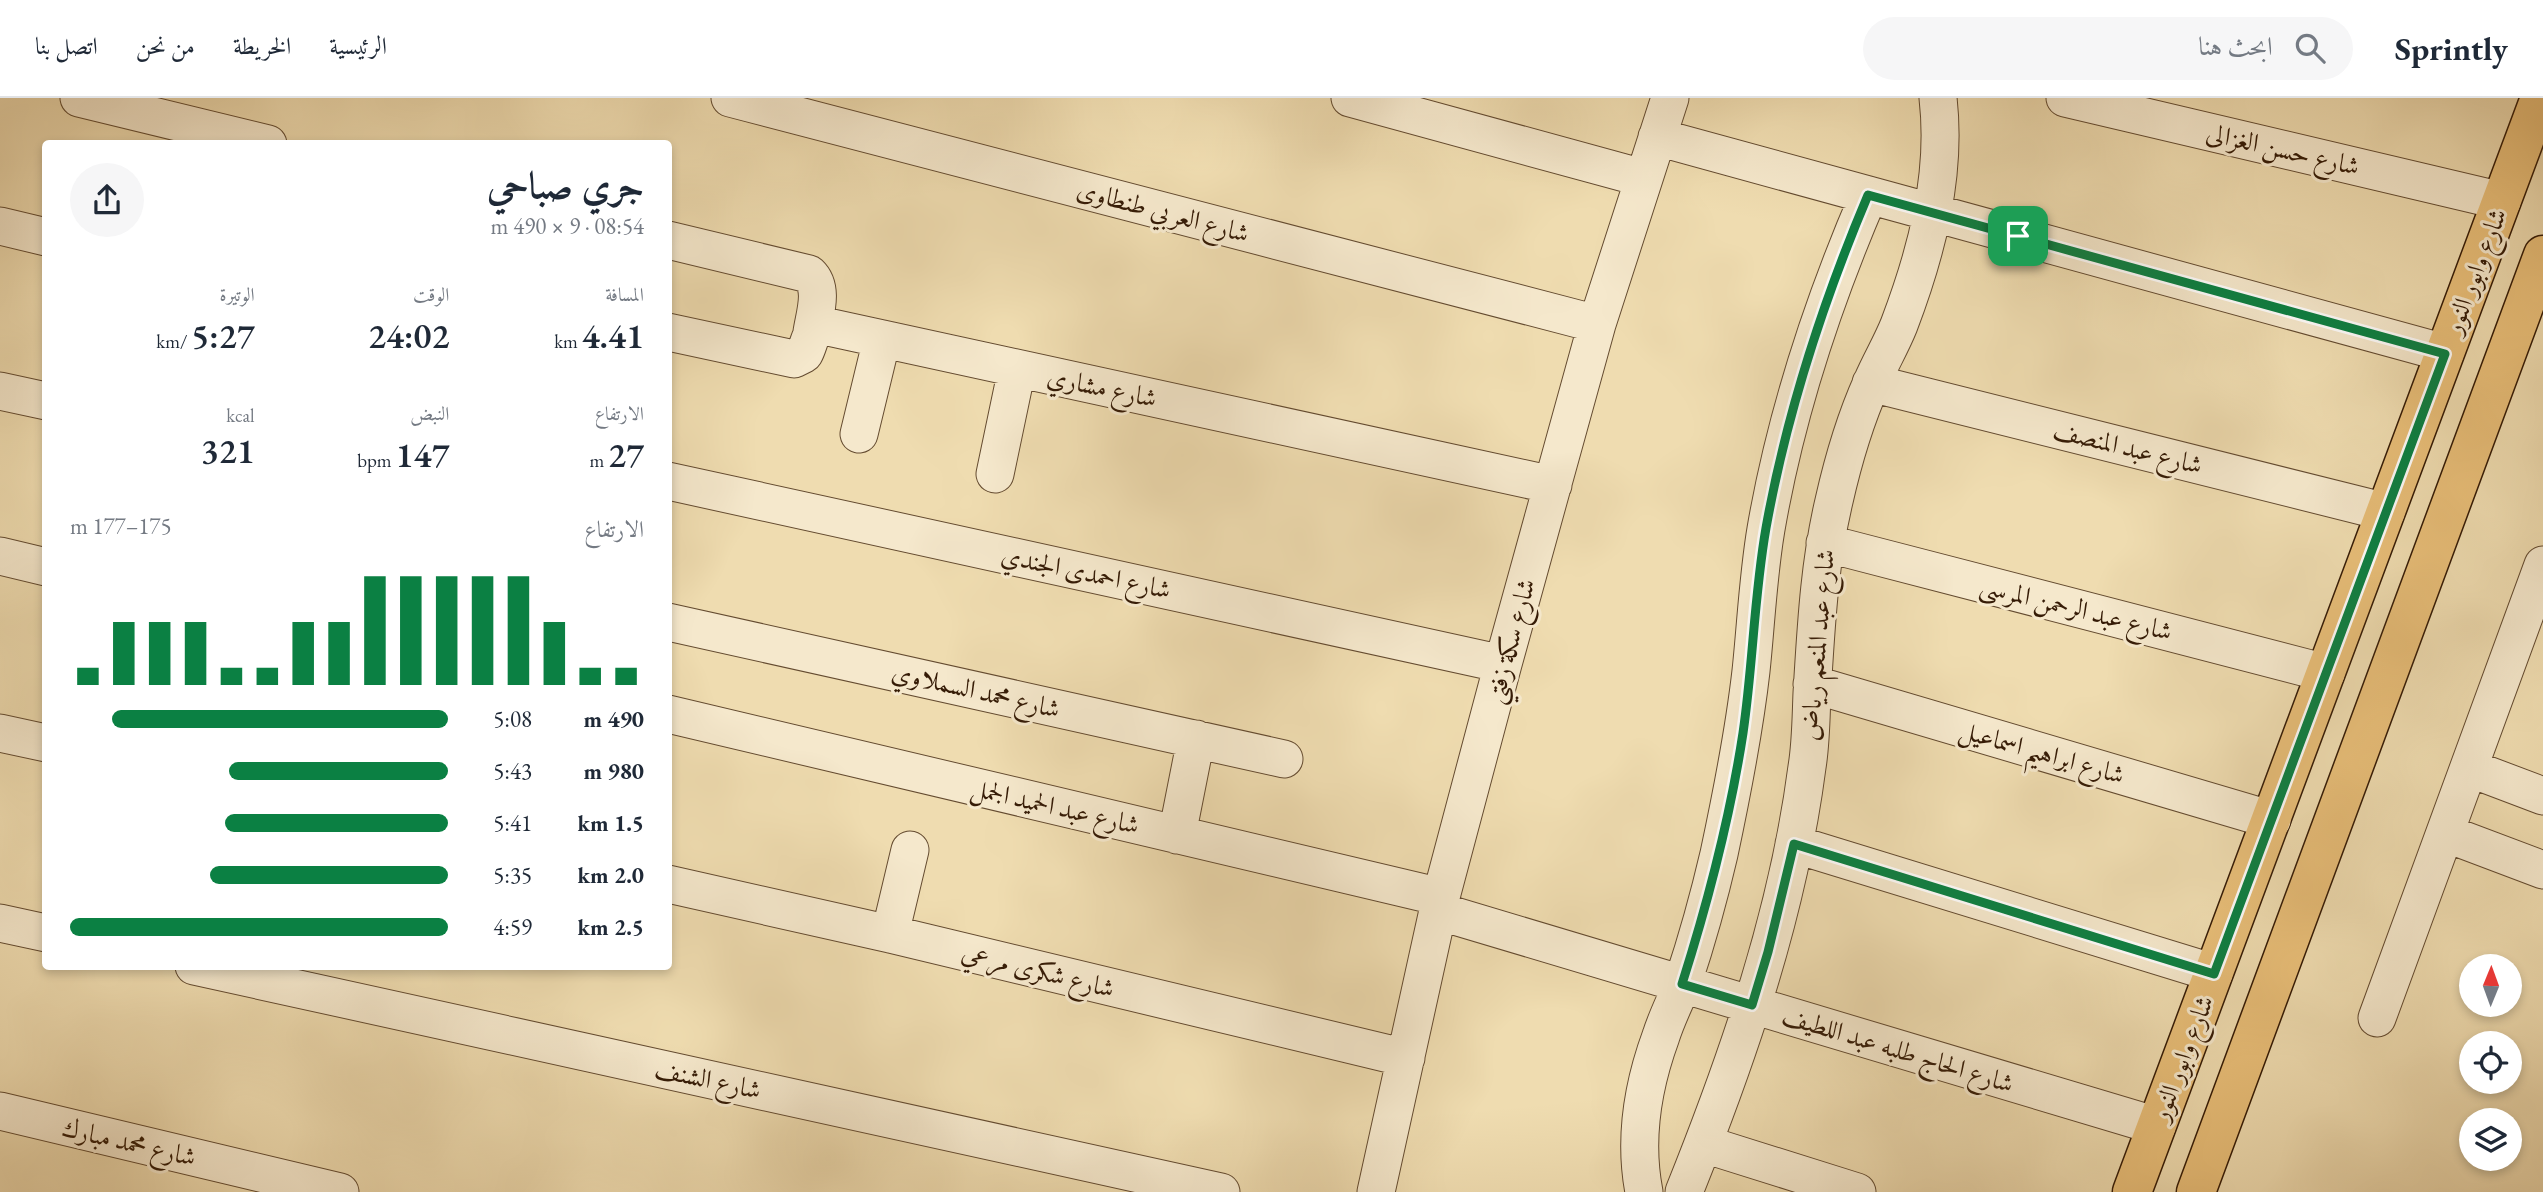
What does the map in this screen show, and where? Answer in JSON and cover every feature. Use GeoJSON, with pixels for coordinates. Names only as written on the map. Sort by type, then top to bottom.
{"type":"FeatureCollection","features":[{"type":"Feature","properties":{"kind":"main road","name":"شارع وابور النور"},"geometry":{"type":"LineString","coordinates":[[2132,1192],[2540,98]]}},
{"type":"Feature","properties":{"kind":"main road"},"geometry":{"type":"LineString","coordinates":[[2196,1192],[2543,255]]}},
{"type":"Feature","properties":{"kind":"main road"},"geometry":{"type":"LineString","coordinates":[[2300,742],[2355,763]]}},
{"type":"Feature","properties":{"kind":"street"},"geometry":{"type":"LineString","coordinates":[[79,98],[252,140]]}},
{"type":"Feature","properties":{"kind":"street","name":"شارع العربي طنطاوى"},"geometry":{"type":"LineString","coordinates":[[730,98],[1597,324]]}},
{"type":"Feature","properties":{"kind":"street"},"geometry":{"type":"LineString","coordinates":[[1350,98],[1643,178]]}},
{"type":"Feature","properties":{"kind":"street","name":"شارع سكة زفتي"},"geometry":{"type":"LineString","coordinates":[[1376,1192],[1440,904],[1503,664],[1597,324],[1670,98]]}},
{"type":"Feature","properties":{"kind":"street","name":"شارع عبد المنعم رياض"},"geometry":{"type":"LineString","coordinates":[[1685,1192],[1752,1005],[1768,952],[1794,844],[1808,765],[1819,590],[1825,543],[1844,462],[1871,383],[1898,328],[1918,272],[1933,213],[1939,164],[1938,98]]}},
{"type":"Feature","properties":{"kind":"street","name":"شارع حسن الغزالى"},"geometry":{"type":"LineString","coordinates":[[2065,98],[2502,201]]}},
{"type":"Feature","properties":{"kind":"street"},"geometry":{"type":"LineString","coordinates":[[1657,137],[2445,354]]}},
{"type":"Feature","properties":{"kind":"street"},"geometry":{"type":"LineString","coordinates":[[1644,1192],[1640,1145],[1645,1096],[1661,1035],[1682,984],[1704,910],[1732,797],[1743,733],[1766,530],[1782,450],[1816,326],[1868,195]]}},
{"type":"Feature","properties":{"kind":"street"},"geometry":{"type":"LineString","coordinates":[[0,226],[42,236]]}},
{"type":"Feature","properties":{"kind":"street"},"geometry":{"type":"LineString","coordinates":[[672,241],[809,274],[818,290],[812,332],[804,354],[794,359],[672,333]]}},
{"type":"Feature","properties":{"kind":"street","name":"شارع مشاري"},"geometry":{"type":"LineString","coordinates":[[812,332],[822,326],[1553,485]]}},
{"type":"Feature","properties":{"kind":"street"},"geometry":{"type":"LineString","coordinates":[[859,434],[882,339]]}},
{"type":"Feature","properties":{"kind":"street"},"geometry":{"type":"LineString","coordinates":[[995,474],[1017,369]]}},
{"type":"Feature","properties":{"kind":"street","name":"شارع عبد المنصف"},"geometry":{"type":"LineString","coordinates":[[1871,383],[2386,512]]}},
{"type":"Feature","properties":{"kind":"street"},"geometry":{"type":"LineString","coordinates":[[0,391],[42,400]]}},
{"type":"Feature","properties":{"kind":"street","name":"شارع احمدى الجندي"},"geometry":{"type":"LineString","coordinates":[[672,482],[1503,664]]}},
{"type":"Feature","properties":{"kind":"street","name":"شارع عبد الرحمن المرسى"},"geometry":{"type":"LineString","coordinates":[[1825,543],[2326,673]]}},
{"type":"Feature","properties":{"kind":"street"},"geometry":{"type":"LineString","coordinates":[[0,556],[42,566]]}},
{"type":"Feature","properties":{"kind":"street"},"geometry":{"type":"LineString","coordinates":[[2377,1018],[2543,565]]}},
{"type":"Feature","properties":{"kind":"street","name":"شارع محمد السملاوي"},"geometry":{"type":"LineString","coordinates":[[672,623],[1284,759]]}},
{"type":"Feature","properties":{"kind":"street","name":"شارع ابراهيم اسماعيل"},"geometry":{"type":"LineString","coordinates":[[1812,684],[2272,820]]}},
{"type":"Feature","properties":{"kind":"street","name":"شارع عبد الحميد الجمل"},"geometry":{"type":"LineString","coordinates":[[672,715],[1177,835],[1440,904]]}},
{"type":"Feature","properties":{"kind":"street"},"geometry":{"type":"LineString","coordinates":[[0,733],[42,742]]}},
{"type":"Feature","properties":{"kind":"street"},"geometry":{"type":"LineString","coordinates":[[1177,835],[1196,739]]}},
{"type":"Feature","properties":{"kind":"street"},"geometry":{"type":"LineString","coordinates":[[2469,768],[2543,796]]}},
{"type":"Feature","properties":{"kind":"street"},"geometry":{"type":"LineString","coordinates":[[2445,833],[2543,870]]}},
{"type":"Feature","properties":{"kind":"street"},"geometry":{"type":"LineString","coordinates":[[1794,844],[2214,974]]}},
{"type":"Feature","properties":{"kind":"street"},"geometry":{"type":"LineString","coordinates":[[890,934],[910,850]]}},
{"type":"Feature","properties":{"kind":"street","name":"شارع شكرى مرعي"},"geometry":{"type":"LineString","coordinates":[[672,885],[890,934],[1406,1058]]}},
{"type":"Feature","properties":{"kind":"street","name":"شارع الحاج طلبه عبد اللطيف"},"geometry":{"type":"LineString","coordinates":[[1440,904],[1682,984],[2157,1126]]}},
{"type":"Feature","properties":{"kind":"street"},"geometry":{"type":"LineString","coordinates":[[0,923],[42,932]]}},
{"type":"Feature","properties":{"kind":"street","name":"شارع الشنف"},"geometry":{"type":"LineString","coordinates":[[212,970],[1221,1192]]}},
{"type":"Feature","properties":{"kind":"street","name":"شارع محمد مبارك"},"geometry":{"type":"LineString","coordinates":[[0,1111],[340,1192]]}},
{"type":"Feature","properties":{"kind":"street"},"geometry":{"type":"LineString","coordinates":[[1704,1144],[1857,1192]]}},
{"type":"Feature","properties":{"kind":"route"},"geometry":{"type":"LineString","coordinates":[[1868,195],[2018,236],[2445,354],[2214,974],[1794,844],[1768,952],[1752,1005],[1682,984],[1701,922],[1732,797],[1743,733],[1766,530],[1796,393],[1816,326],[1868,195]]}}]}
